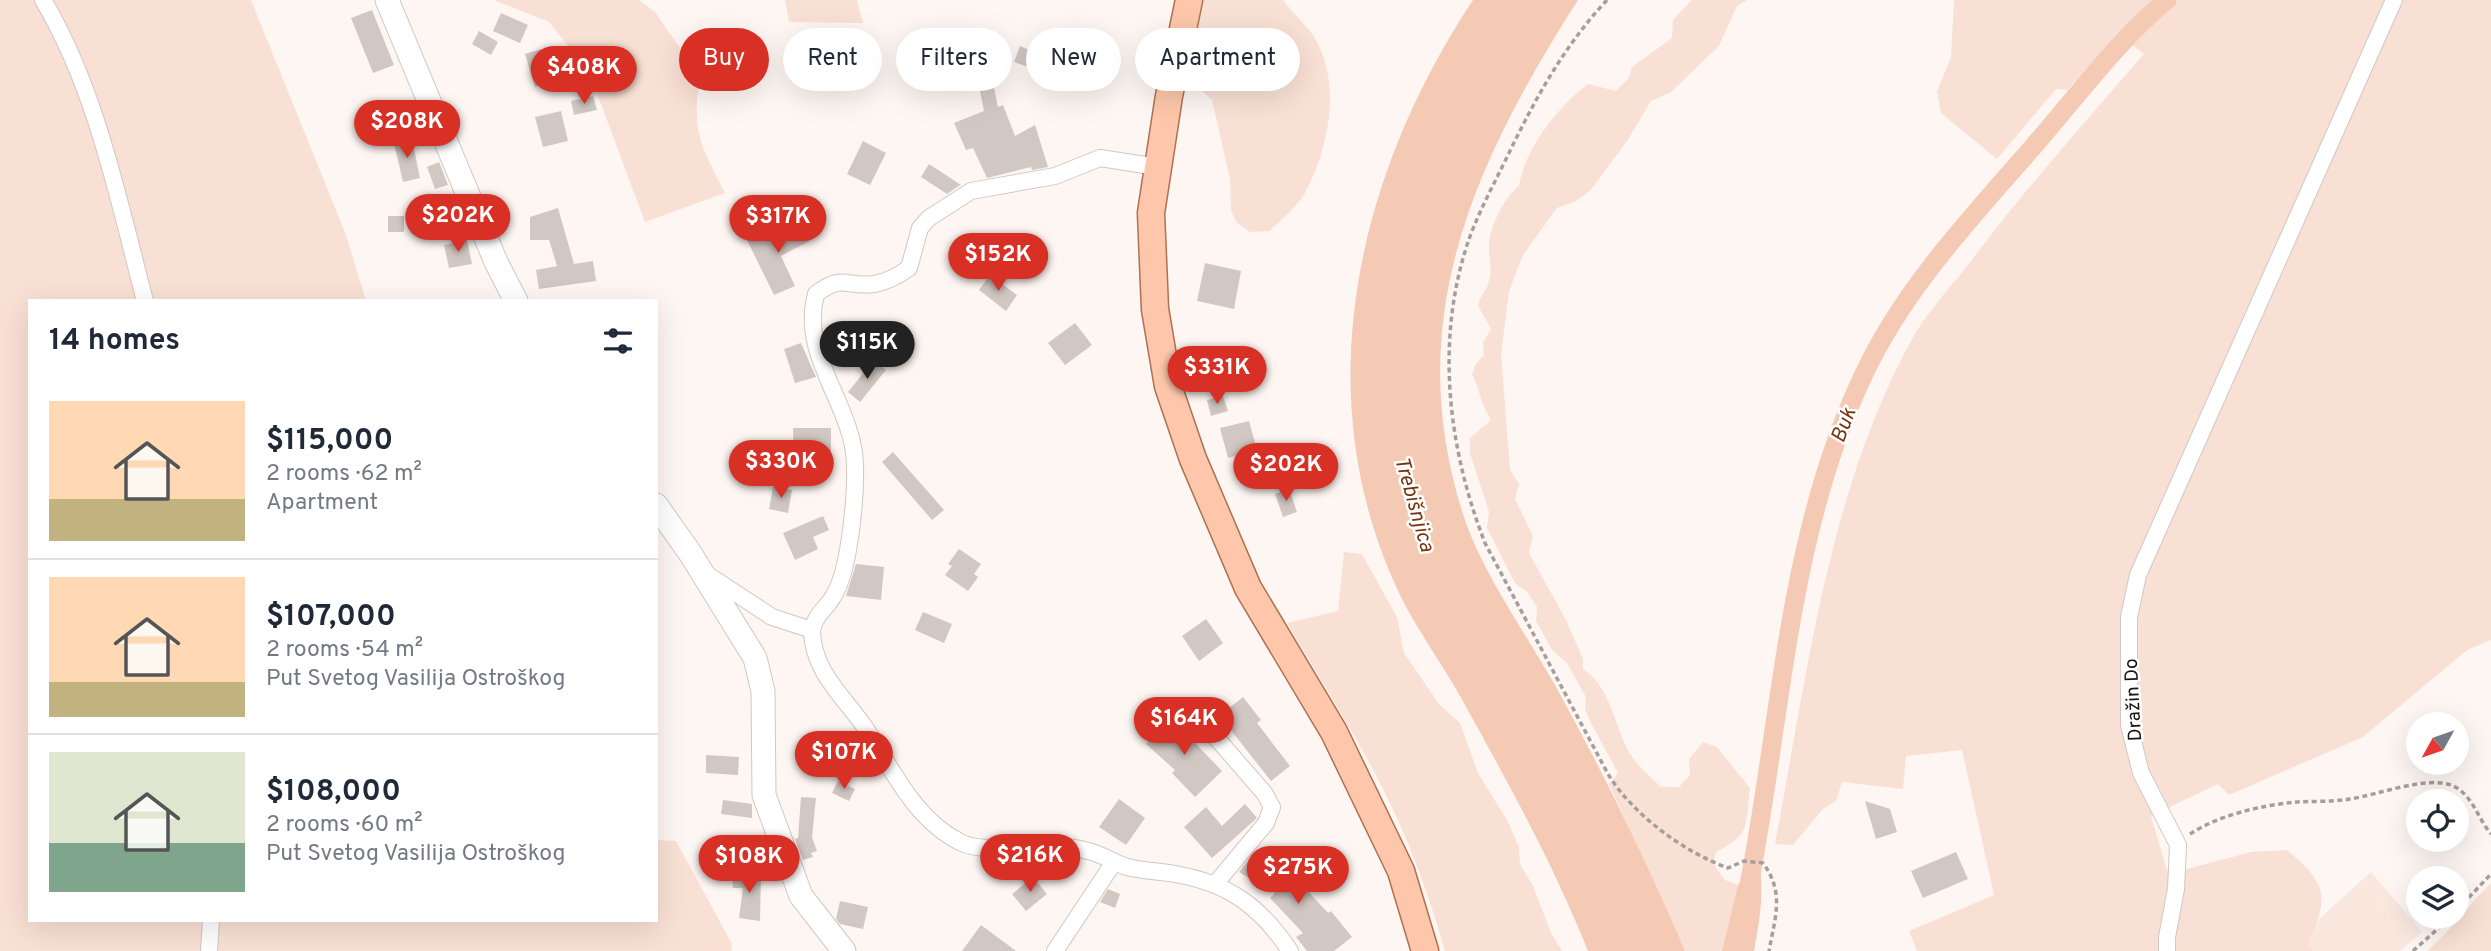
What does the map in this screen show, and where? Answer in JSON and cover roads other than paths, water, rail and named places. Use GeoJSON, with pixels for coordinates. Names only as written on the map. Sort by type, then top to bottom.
{"type":"FeatureCollection","features":[{"type":"Feature","properties":{"kind":"main road"},"geometry":{"type":"LineString","coordinates":[[1189,0],[1151,213],[1155,309],[1168,386],[1193,459],[1248,588],[1334,732],[1401,871],[1424,951]]}},
{"type":"Feature","properties":{"kind":"street"},"geometry":{"type":"LineString","coordinates":[[43,0],[65,36],[85,93],[118,196],[144,299]]}},
{"type":"Feature","properties":{"kind":"street"},"geometry":{"type":"LineString","coordinates":[[387,0],[496,262],[515,299]]}},
{"type":"Feature","properties":{"kind":"street","name":"Dražin Do"},"geometry":{"type":"LineString","coordinates":[[2167,951],[2176,889],[2178,845],[2141,773],[2129,725],[2130,617],[2138,575],[2394,0]]}},
{"type":"Feature","properties":{"kind":"street"},"geometry":{"type":"LineString","coordinates":[[1158,166],[1100,158],[1055,176],[971,191],[929,218],[920,228],[909,268],[902,274],[872,284],[835,282],[816,294],[811,327],[855,461],[854,516],[844,570],[834,596],[817,613],[812,630],[816,659],[823,673],[859,719],[920,811],[940,829],[963,844],[981,847],[1021,844],[1063,846],[1090,851],[1114,862],[1216,883],[1265,918],[1290,951]]}},
{"type":"Feature","properties":{"kind":"street"},"geometry":{"type":"LineString","coordinates":[[658,508],[755,657],[763,691],[764,795],[801,896],[844,951]]}},
{"type":"Feature","properties":{"kind":"street"},"geometry":{"type":"LineString","coordinates":[[702,572],[772,617],[812,630]]}},
{"type":"Feature","properties":{"kind":"street"},"geometry":{"type":"LineString","coordinates":[[1200,719],[1265,794],[1272,807],[1266,823],[1216,883]]}},
{"type":"Feature","properties":{"kind":"street"},"geometry":{"type":"LineString","coordinates":[[1055,951],[1114,862]]}},
{"type":"Feature","properties":{"kind":"street"},"geometry":{"type":"LineString","coordinates":[[209,951],[211,922]]}},
{"type":"Feature","properties":{"kind":"water","name":"Trebišnjica"},"geometry":{"type":"Polygon","coordinates":[[[1473,0],[1578,0],[1507,122],[1479,184],[1458,246],[1445,310],[1440,376],[1446,445],[1472,538],[1505,603],[1555,685],[1590,750],[1685,951],[1588,951],[1560,886],[1511,790],[1460,696],[1403,601],[1373,525],[1356,448],[1351,370],[1357,293],[1373,216],[1398,141],[1432,69],[1473,0]]]}},
{"type":"Feature","properties":{"kind":"water"},"geometry":{"type":"Polygon","coordinates":[[[1750,866],[1760,868],[1761,879],[1754,951],[1722,951],[1738,885],[1750,866]]]}},
{"type":"Feature","properties":{"kind":"waterway","name":"Buk"},"geometry":{"type":"LineString","coordinates":[[1748,890],[1802,564],[1838,437],[1863,376],[1879,344],[1939,256],[2114,52],[2167,0]]}}]}
